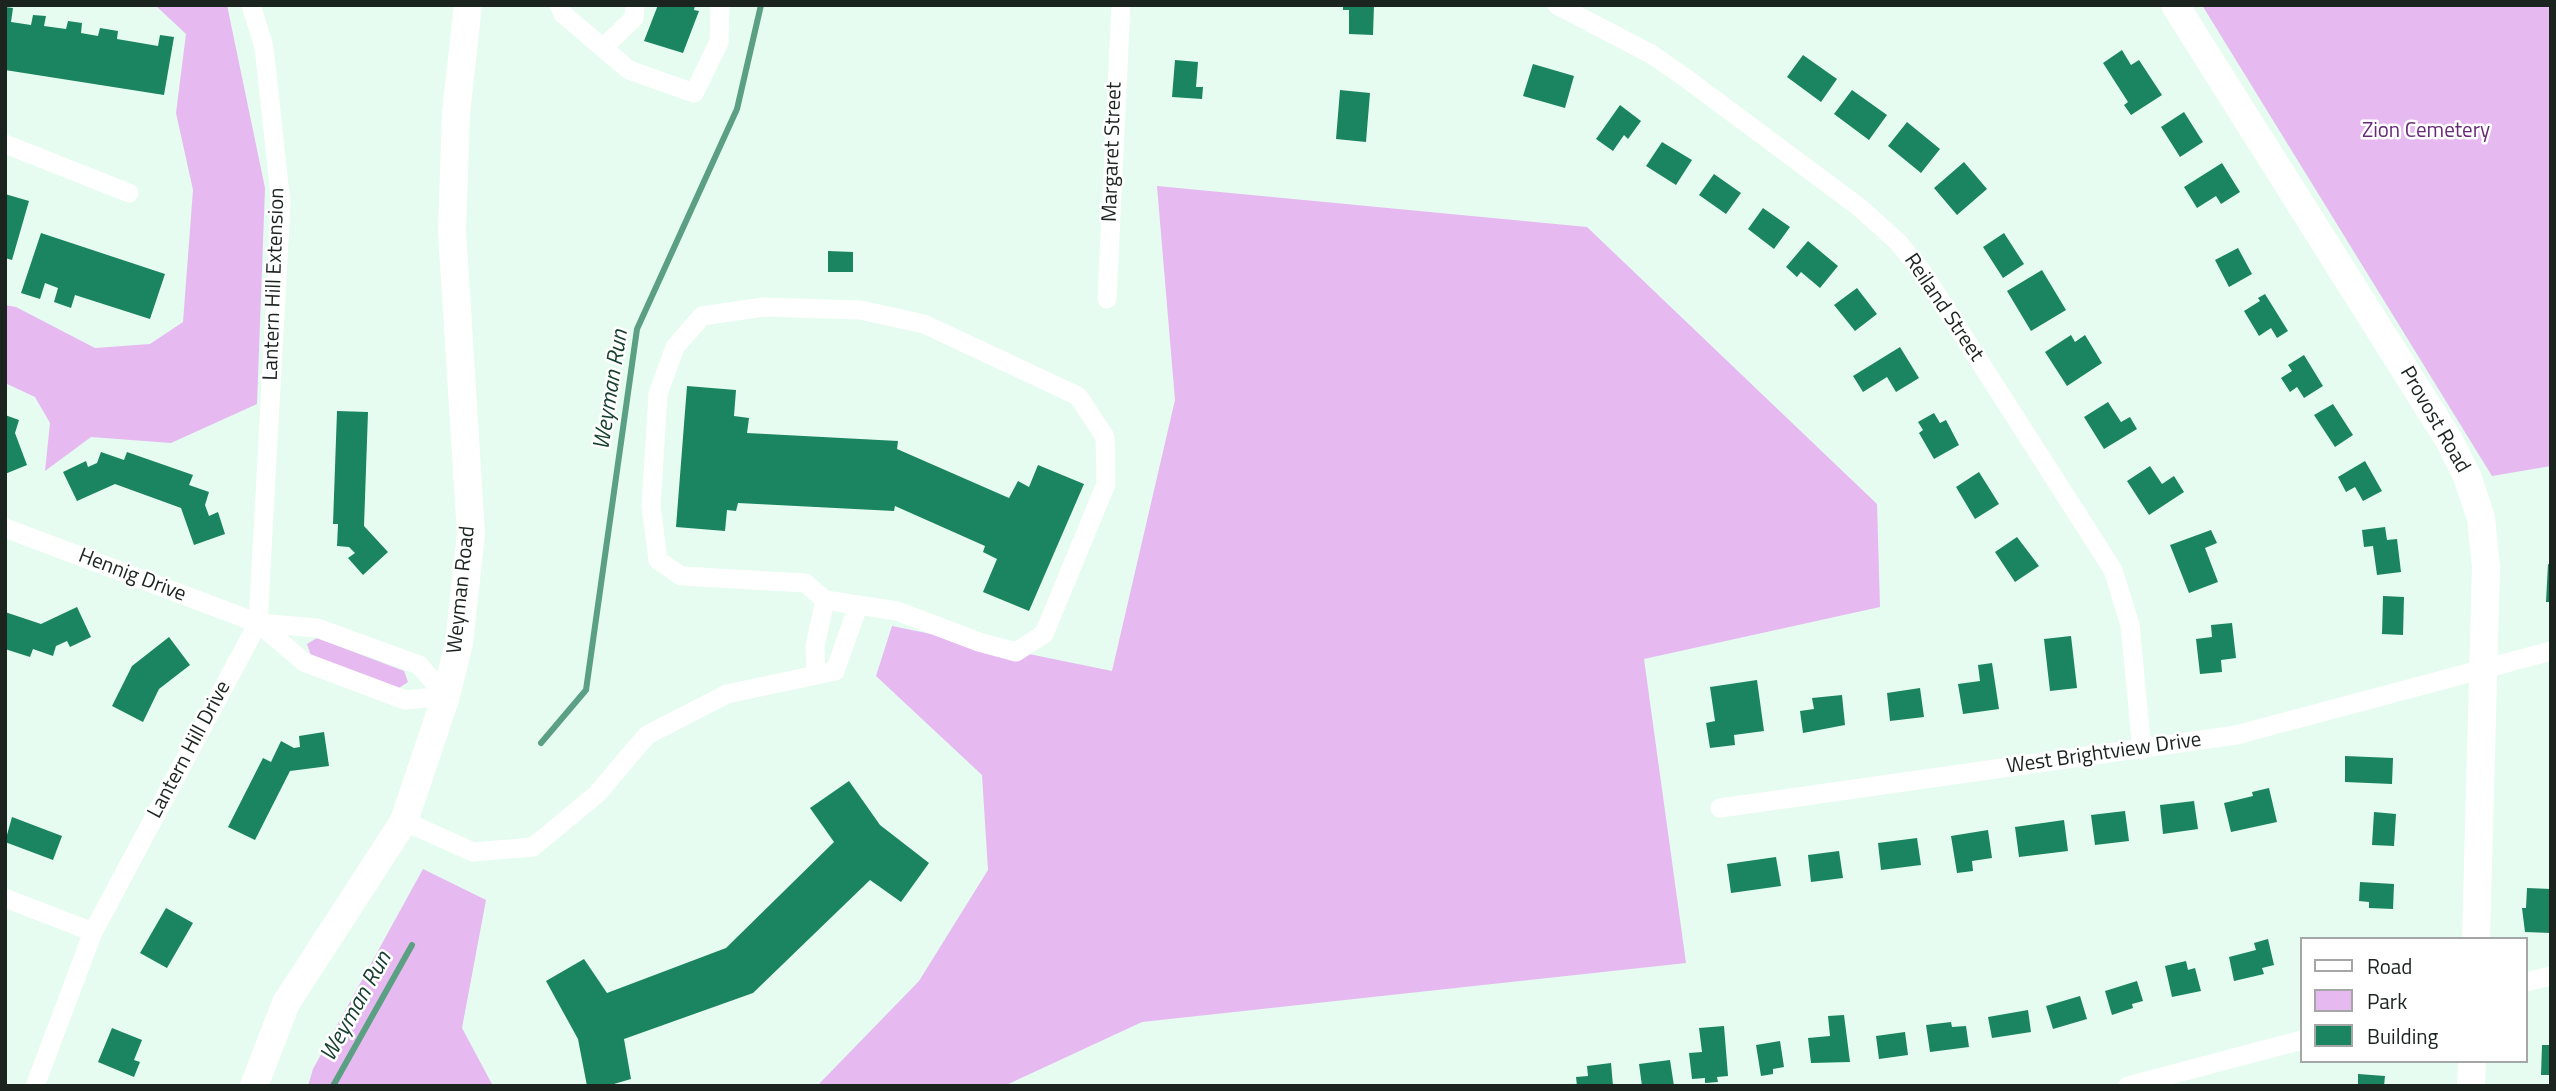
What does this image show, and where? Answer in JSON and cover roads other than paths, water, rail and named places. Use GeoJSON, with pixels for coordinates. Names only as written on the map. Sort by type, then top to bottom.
{"type":"FeatureCollection","features":[{"type":"Feature","properties":{"kind":"street","name":"Lantern Hill Extension"},"geometry":{"type":"LineString","coordinates":[[251,5],[264,47],[281,204],[271,397]]}},
{"type":"Feature","properties":{"kind":"street","name":"Weyman Road"},"geometry":{"type":"LineString","coordinates":[[254,1086],[286,1003],[404,821],[446,696],[459,643],[471,534],[452,231],[456,113],[468,5]]}},
{"type":"Feature","properties":{"kind":"street"},"geometry":{"type":"LineString","coordinates":[[559,5],[563,14],[629,70],[694,93],[719,41],[720,5]]}},
{"type":"Feature","properties":{"kind":"street"},"geometry":{"type":"LineString","coordinates":[[603,48],[634,18],[635,5]]}},
{"type":"Feature","properties":{"kind":"street","name":"Margaret Street"},"geometry":{"type":"LineString","coordinates":[[1107,299],[1121,5]]}},
{"type":"Feature","properties":{"kind":"street","name":"Reiland Street"},"geometry":{"type":"LineString","coordinates":[[1557,5],[1651,54],[1687,79],[1859,207],[1898,242],[1923,273],[2113,570],[2130,625],[2142,750]]}},
{"type":"Feature","properties":{"kind":"street","name":"Provost Road"},"geometry":{"type":"LineString","coordinates":[[2175,5],[2449,440],[2467,476],[2481,518],[2486,567],[2476,937]]}},
{"type":"Feature","properties":{"kind":"street"},"geometry":{"type":"LineString","coordinates":[[5,144],[129,193]]}},
{"type":"Feature","properties":{"kind":"street"},"geometry":{"type":"LineString","coordinates":[[763,307],[846,310],[924,324],[1078,396],[1105,437],[1106,484],[1044,634],[1016,652],[979,642],[897,611],[858,606],[825,600],[805,583],[681,576],[657,560],[651,506],[658,394],[675,347],[702,316],[763,307]]}},
{"type":"Feature","properties":{"kind":"street","name":"Lantern Hill Drive"},"geometry":{"type":"LineString","coordinates":[[35,1086],[93,932],[258,624],[271,397]]}},
{"type":"Feature","properties":{"kind":"street","name":"Hennig Drive"},"geometry":{"type":"LineString","coordinates":[[5,528],[258,624],[317,628],[418,665],[446,696]]}},
{"type":"Feature","properties":{"kind":"street"},"geometry":{"type":"LineString","coordinates":[[816,675],[815,646],[825,600]]}},
{"type":"Feature","properties":{"kind":"street"},"geometry":{"type":"LineString","coordinates":[[404,821],[472,852],[533,847],[597,794],[647,734],[727,694],[835,671],[858,606]]}},
{"type":"Feature","properties":{"kind":"street","name":"Hennig Drive"},"geometry":{"type":"LineString","coordinates":[[258,624],[304,662],[405,700],[446,696]]}},
{"type":"Feature","properties":{"kind":"street","name":"West Brightview Drive"},"geometry":{"type":"LineString","coordinates":[[1720,808],[2142,750],[2236,734],[2551,650]]}},
{"type":"Feature","properties":{"kind":"street"},"geometry":{"type":"LineString","coordinates":[[5,898],[93,932]]}},
{"type":"Feature","properties":{"kind":"street"},"geometry":{"type":"LineString","coordinates":[[2528,982],[2551,976]]}},
{"type":"Feature","properties":{"kind":"street"},"geometry":{"type":"LineString","coordinates":[[2128,1086],[2300,1041]]}},
{"type":"Feature","properties":{"kind":"street"},"geometry":{"type":"LineString","coordinates":[[2471,1086],[2472,1063]]}},
{"type":"Feature","properties":{"kind":"waterway","name":"Weyman Run"},"geometry":{"type":"LineString","coordinates":[[541,743],[586,690],[637,329],[737,109],[761,5]]}},
{"type":"Feature","properties":{"kind":"waterway","name":"Weyman Run"},"geometry":{"type":"LineString","coordinates":[[333,1086],[412,945]]}},
{"type":"Feature","properties":{"kind":"park label","name":"Zion Cemetery"},"geometry":{"type":"Point","coordinates":[2426,132]}}]}
